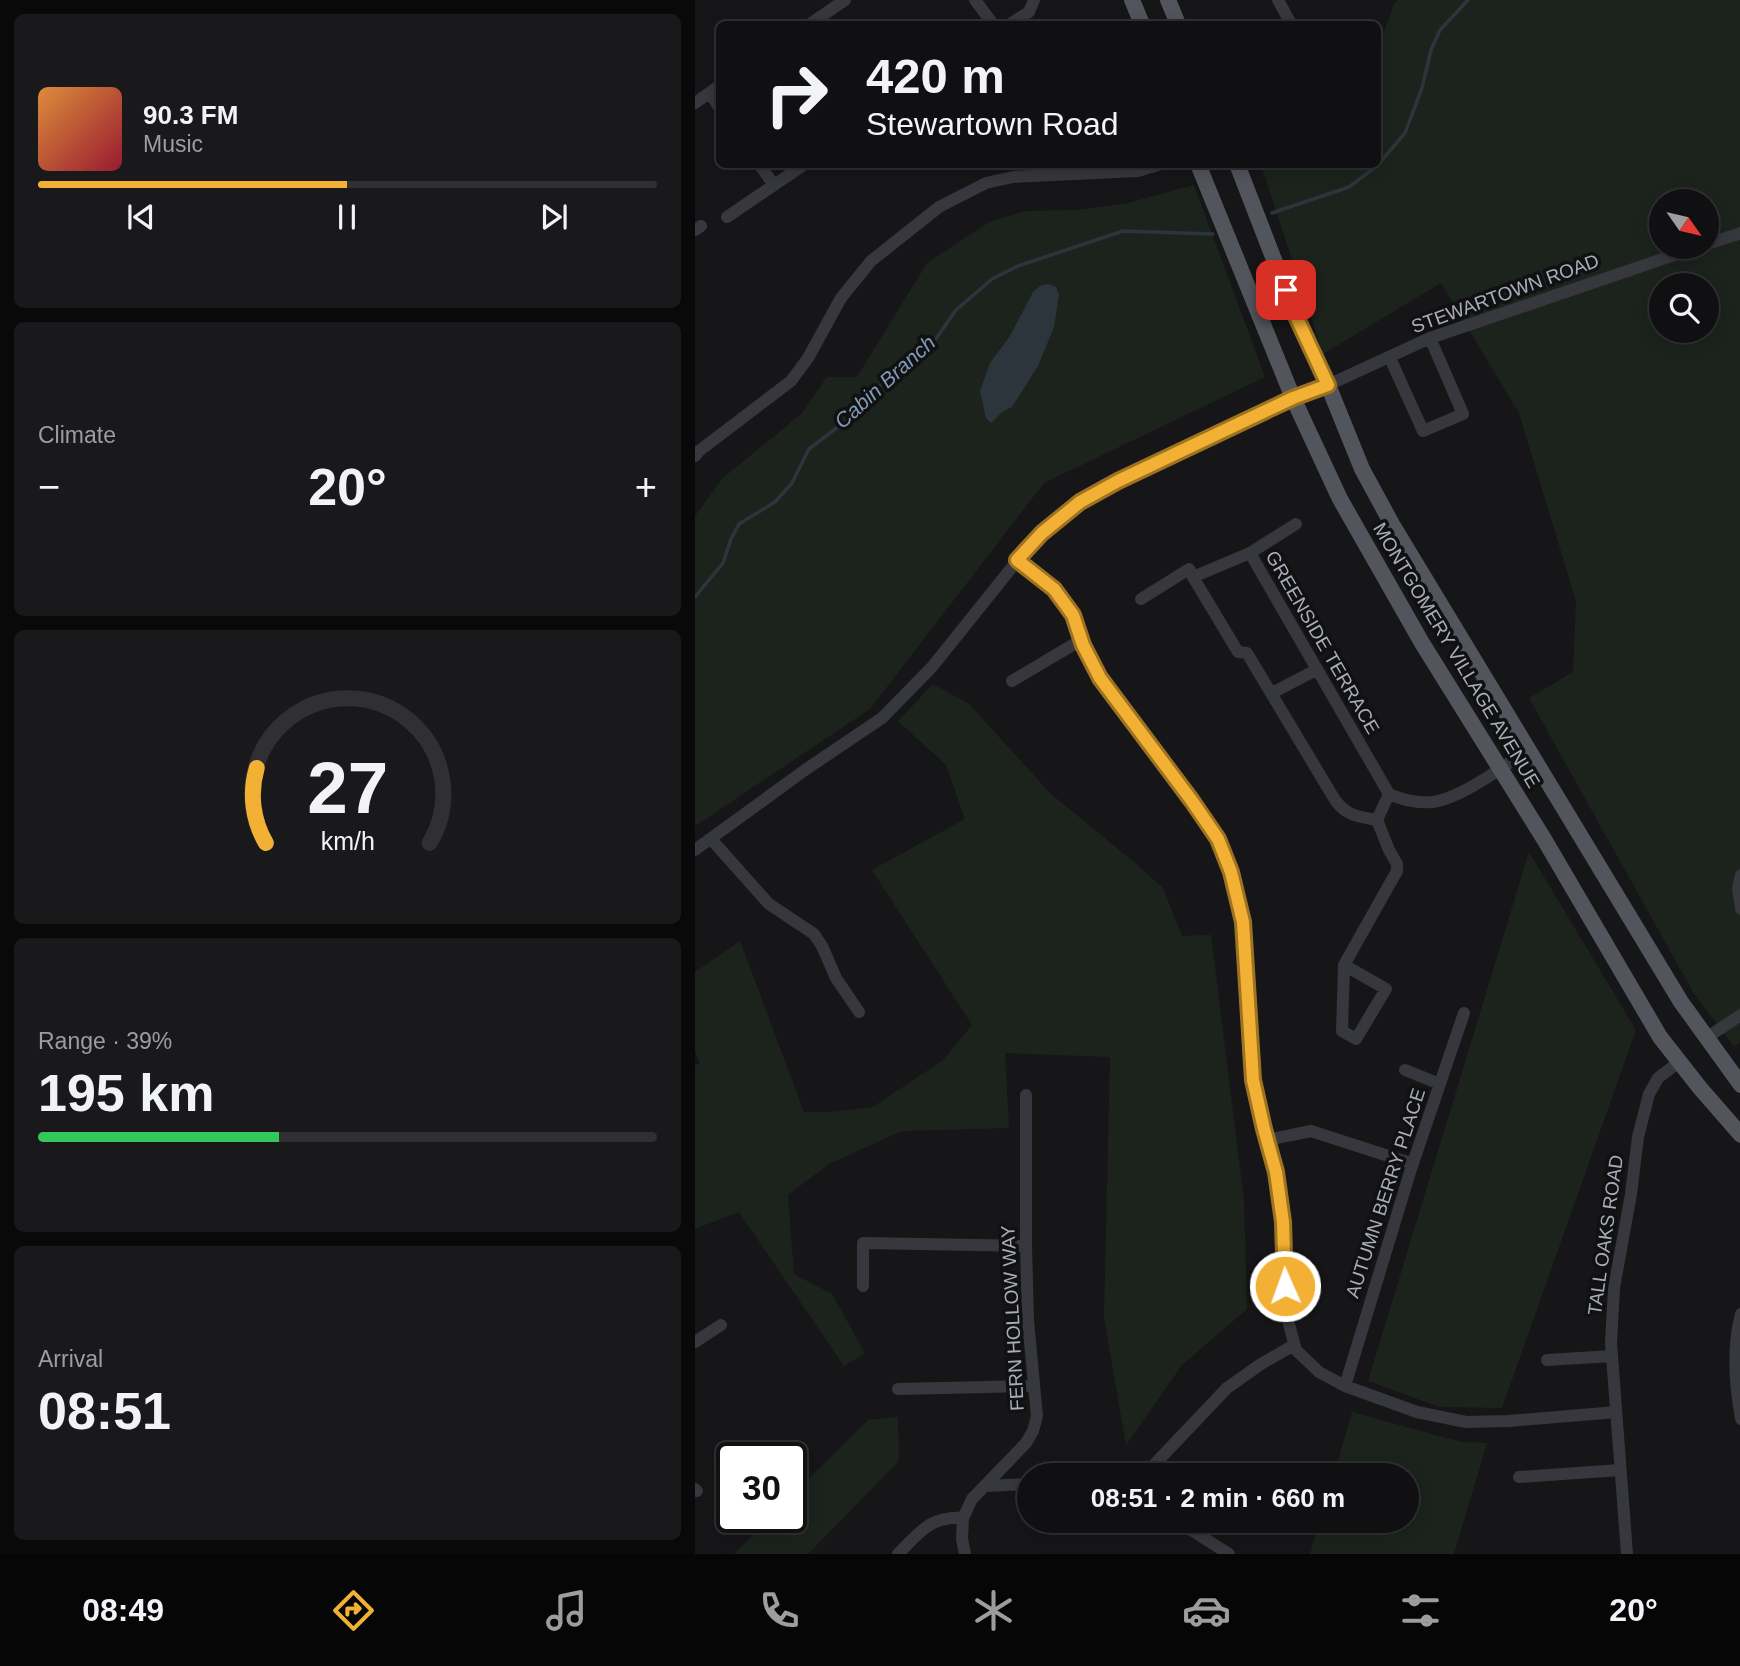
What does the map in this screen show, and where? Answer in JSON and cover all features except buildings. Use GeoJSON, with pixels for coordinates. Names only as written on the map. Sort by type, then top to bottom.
{"type":"FeatureCollection","features":[{"type":"Feature","properties":{"kind":"main road"},"geometry":{"type":"LineString","coordinates":[[1132,0],[1141,21]]}},
{"type":"Feature","properties":{"kind":"main road"},"geometry":{"type":"LineString","coordinates":[[1168,0],[1177,21]]}},
{"type":"Feature","properties":{"kind":"main road","name":"MONTGOMERY VILLAGE AVENUE"},"geometry":{"type":"LineString","coordinates":[[1200,168],[1293,398],[1340,499],[1422,643],[1544,839],[1660,1037],[1740,1135]]}},
{"type":"Feature","properties":{"kind":"main road","name":"MONTGOMERY VILLAGE AVENUE"},"geometry":{"type":"LineString","coordinates":[[1239,168],[1295,314],[1328,385],[1362,469],[1400,538],[1681,1002],[1740,1084]]}},
{"type":"Feature","properties":{"kind":"street"},"geometry":{"type":"LineString","coordinates":[[825,20],[845,0]]}},
{"type":"Feature","properties":{"kind":"street"},"geometry":{"type":"LineString","coordinates":[[975,0],[991,21]]}},
{"type":"Feature","properties":{"kind":"street"},"geometry":{"type":"LineString","coordinates":[[1015,21],[1029,12],[1035,0]]}},
{"type":"Feature","properties":{"kind":"street"},"geometry":{"type":"LineString","coordinates":[[1278,0],[1289,21]]}},
{"type":"Feature","properties":{"kind":"street"},"geometry":{"type":"LineString","coordinates":[[695,103],[715,89]]}},
{"type":"Feature","properties":{"kind":"street"},"geometry":{"type":"LineString","coordinates":[[762,168],[774,185]]}},
{"type":"Feature","properties":{"kind":"street"},"geometry":{"type":"LineString","coordinates":[[727,217],[799,168]]}},
{"type":"Feature","properties":{"kind":"street"},"geometry":{"type":"LineString","coordinates":[[695,456],[791,381],[808,358],[841,298],[872,261],[939,207],[986,183],[1013,177],[1138,171],[1148,168]]}},
{"type":"Feature","properties":{"kind":"street"},"geometry":{"type":"LineString","coordinates":[[1719,240],[1740,233]]}},
{"type":"Feature","properties":{"kind":"street","name":"STEWARTOWN ROAD"},"geometry":{"type":"LineString","coordinates":[[695,850],[882,718],[932,667],[1017,560],[1042,533],[1080,502],[1118,481],[1293,398],[1390,358],[1430,338],[1663,259]]}},
{"type":"Feature","properties":{"kind":"street"},"geometry":{"type":"LineString","coordinates":[[1390,358],[1423,431],[1463,414],[1430,338]]}},
{"type":"Feature","properties":{"kind":"street"},"geometry":{"type":"LineString","coordinates":[[1250,553],[1296,524]]}},
{"type":"Feature","properties":{"kind":"street","name":"GREENSIDE TERRACE"},"geometry":{"type":"LineString","coordinates":[[1141,600],[1189,569],[1193,577],[1250,553],[1389,794]]}},
{"type":"Feature","properties":{"kind":"street"},"geometry":{"type":"LineString","coordinates":[[1017,560],[1054,589],[1073,615],[1081,640],[1100,678],[1218,839],[1231,872],[1243,922],[1253,1080],[1276,1172],[1283,1222],[1286,1313],[1296,1350],[1319,1372],[1345,1386],[1417,1412],[1466,1422],[1616,1412]]}},
{"type":"Feature","properties":{"kind":"street"},"geometry":{"type":"LineString","coordinates":[[1193,577],[1238,652],[1247,653],[1335,800],[1344,811],[1377,820]]}},
{"type":"Feature","properties":{"kind":"street"},"geometry":{"type":"LineString","coordinates":[[1012,681],[1081,640]]}},
{"type":"Feature","properties":{"kind":"street"},"geometry":{"type":"LineString","coordinates":[[1272,693],[1316,670]]}},
{"type":"Feature","properties":{"kind":"street"},"geometry":{"type":"LineString","coordinates":[[1344,965],[1386,989],[1356,1039],[1343,1031],[1344,965],[1397,871],[1397,864],[1377,820],[1389,794],[1403,800],[1431,802],[1447,798],[1529,750]]}},
{"type":"Feature","properties":{"kind":"street"},"geometry":{"type":"LineString","coordinates":[[711,839],[769,904],[814,934],[836,978],[859,1012]]}},
{"type":"Feature","properties":{"kind":"street"},"geometry":{"type":"LineString","coordinates":[[1740,875],[1740,909]]}},
{"type":"Feature","properties":{"kind":"street","name":"AUTUMN BERRY PLACE"},"geometry":{"type":"LineString","coordinates":[[1345,1386],[1413,1164],[1464,1013]]}},
{"type":"Feature","properties":{"kind":"street"},"geometry":{"type":"LineString","coordinates":[[1706,1038],[1740,1015]]}},
{"type":"Feature","properties":{"kind":"street","name":"TALL OAKS ROAD"},"geometry":{"type":"LineString","coordinates":[[1627,1554],[1611,1343],[1614,1289],[1638,1137],[1649,1094],[1658,1078],[1679,1062]]}},
{"type":"Feature","properties":{"kind":"street"},"geometry":{"type":"LineString","coordinates":[[1405,1070],[1440,1084]]}},
{"type":"Feature","properties":{"kind":"street","name":"FERN HOLLOW WAY"},"geometry":{"type":"LineString","coordinates":[[963,1518],[972,1499],[1026,1443],[1037,1416],[1028,1321],[1026,1095]]}},
{"type":"Feature","properties":{"kind":"street"},"geometry":{"type":"LineString","coordinates":[[1267,1140],[1311,1131],[1413,1164]]}},
{"type":"Feature","properties":{"kind":"street"},"geometry":{"type":"LineString","coordinates":[[863,1286],[863,1243],[1026,1246]]}},
{"type":"Feature","properties":{"kind":"street"},"geometry":{"type":"LineString","coordinates":[[1740,1314],[1736,1333],[1736,1396],[1740,1419]]}},
{"type":"Feature","properties":{"kind":"street"},"geometry":{"type":"LineString","coordinates":[[695,1342],[721,1325]]}},
{"type":"Feature","properties":{"kind":"street"},"geometry":{"type":"LineString","coordinates":[[1156,1463],[1228,1388],[1261,1364],[1295,1345]]}},
{"type":"Feature","properties":{"kind":"street"},"geometry":{"type":"LineString","coordinates":[[1547,1360],[1612,1356]]}},
{"type":"Feature","properties":{"kind":"street"},"geometry":{"type":"LineString","coordinates":[[898,1389],[1034,1386]]}},
{"type":"Feature","properties":{"kind":"street"},"geometry":{"type":"LineString","coordinates":[[1519,1477],[1620,1470]]}},
{"type":"Feature","properties":{"kind":"street"},"geometry":{"type":"LineString","coordinates":[[985,1486],[1017,1485]]}},
{"type":"Feature","properties":{"kind":"street"},"geometry":{"type":"LineString","coordinates":[[898,1554],[924,1528],[940,1519],[951,1517],[963,1518],[962,1539],[965,1554]]}},
{"type":"Feature","properties":{"kind":"street"},"geometry":{"type":"LineString","coordinates":[[1196,1533],[1228,1554]]}},
{"type":"Feature","properties":{"kind":"shaded area"},"geometry":{"type":"Polygon","coordinates":[[[1399,0],[1740,0],[1741,1041],[1734,1047],[1693,992],[1529,698],[1573,672],[1576,601],[1519,413],[1441,283],[1323,354],[1262,168],[1381,168],[1381,39],[1395,2],[1399,0]]]}},
{"type":"Feature","properties":{"kind":"shaded area"},"geometry":{"type":"Polygon","coordinates":[[[1194,185],[1265,377],[1044,483],[870,709],[695,826],[695,516],[723,478],[801,414],[827,377],[857,377],[927,263],[991,221],[1026,211],[1078,210],[1128,203],[1194,185]]]}},
{"type":"Feature","properties":{"kind":"shaded area"},"geometry":{"type":"Polygon","coordinates":[[[1048,284],[1056,287],[1059,295],[1054,327],[1038,366],[1012,407],[991,423],[986,418],[980,391],[990,363],[1010,336],[1033,292],[1048,284]]]}},
{"type":"Feature","properties":{"kind":"shaded area"},"geometry":{"type":"Polygon","coordinates":[[[933,684],[969,704],[1051,794],[1163,888],[1182,936],[1211,935],[1244,1200],[1247,1309],[1182,1365],[1126,1445],[1104,1317],[1110,1057],[1005,1053],[1009,1128],[902,1131],[829,1164],[788,1195],[794,1274],[832,1294],[865,1353],[844,1366],[739,1212],[695,1229],[695,1066],[700,1063],[695,1051],[695,972],[740,941],[804,1112],[873,1107],[943,1060],[972,1025],[872,870],[965,819],[946,765],[898,721],[933,684]]]}},
{"type":"Feature","properties":{"kind":"shaded area"},"geometry":{"type":"Polygon","coordinates":[[[1529,852],[1636,1030],[1502,1408],[1439,1407],[1368,1381],[1529,852]]]}},
{"type":"Feature","properties":{"kind":"shaded area"},"geometry":{"type":"Polygon","coordinates":[[[1352,1412],[1461,1442],[1487,1443],[1454,1554],[1310,1554],[1316,1533],[1419,1533],[1419,1463],[1337,1463],[1352,1412]]]}},
{"type":"Feature","properties":{"kind":"shaded area"},"geometry":{"type":"Polygon","coordinates":[[[898,1417],[899,1461],[808,1554],[734,1554],[755,1533],[807,1533],[807,1480],[868,1420],[898,1417]]]}},
{"type":"Feature","properties":{"kind":"waterway","name":"Cabin Branch"},"geometry":{"type":"LineString","coordinates":[[1381,161],[1405,133],[1440,30],[1468,0]]}},
{"type":"Feature","properties":{"kind":"waterway","name":"Cabin Branch"},"geometry":{"type":"LineString","coordinates":[[1272,213],[1349,187],[1374,168]]}},
{"type":"Feature","properties":{"kind":"waterway","name":"Cabin Branch"},"geometry":{"type":"LineString","coordinates":[[695,597],[723,563],[739,524],[775,502],[792,483],[809,449],[851,417],[868,395],[931,346],[956,310],[992,279],[1018,266],[1123,231],[1213,234]]}},
{"type":"Feature","properties":{"kind":"route"},"geometry":{"type":"LineString","coordinates":[[1285,1286],[1283,1222],[1276,1172],[1253,1080],[1243,922],[1231,872],[1218,839],[1100,678],[1083,645],[1073,615],[1054,589],[1017,560],[1042,533],[1080,502],[1118,481],[1293,398],[1328,385],[1286,290]]}}]}
